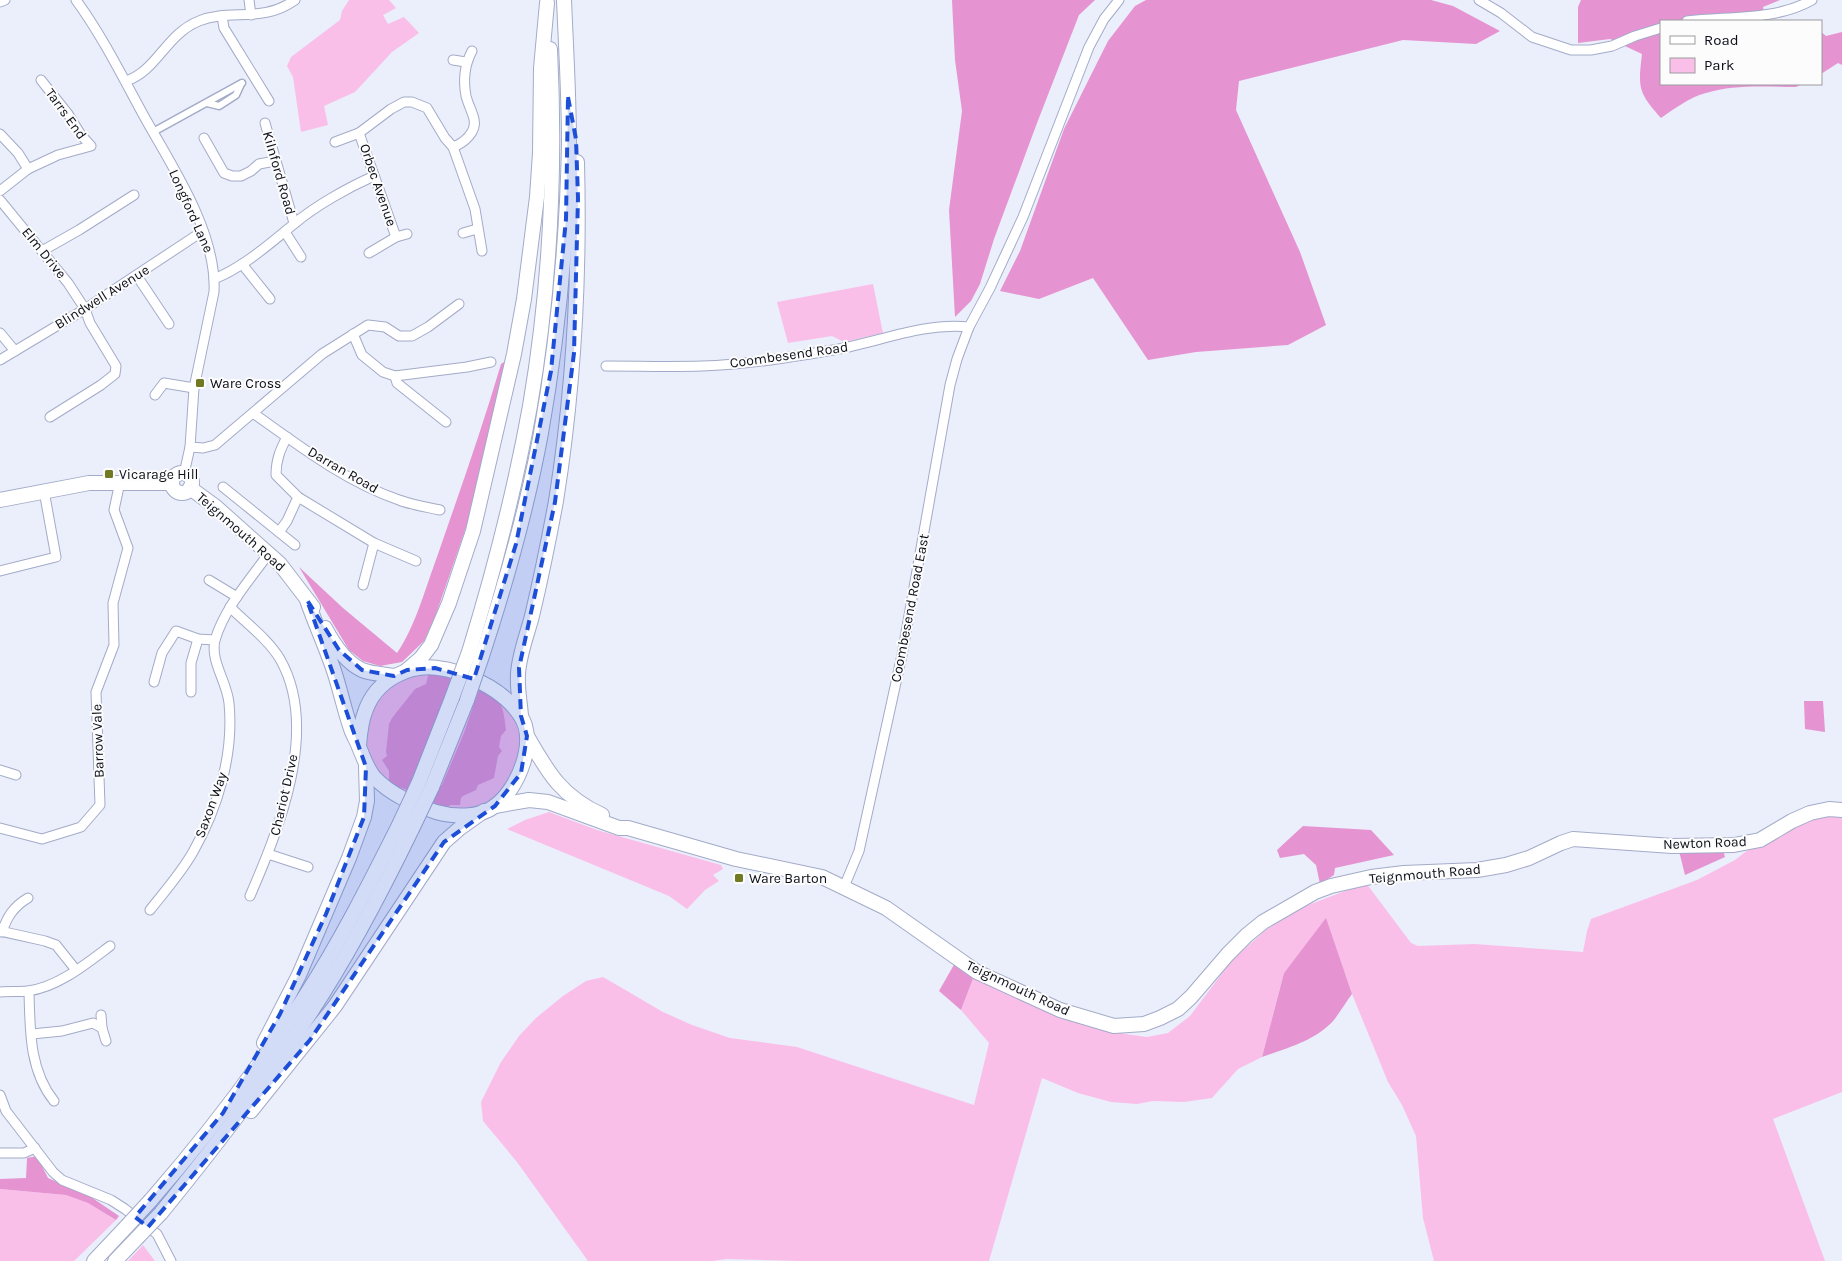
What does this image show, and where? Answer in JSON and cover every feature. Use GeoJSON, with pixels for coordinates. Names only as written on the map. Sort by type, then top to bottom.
{"type":"FeatureCollection","features":[{"type":"Feature","properties":{"kind":"main road"},"geometry":{"type":"LineString","coordinates":[[426,784],[452,698],[476,654],[501,597],[520,528],[541,435],[551,371],[566,219],[569,143],[564,0]]}},
{"type":"Feature","properties":{"kind":"main road"},"geometry":{"type":"LineString","coordinates":[[115,1261],[161,1212],[213,1148],[271,1071],[314,1007],[365,920],[406,827],[467,700],[487,592],[515,482],[530,407],[543,313],[553,140],[547,2]]}},
{"type":"Feature","properties":{"kind":"main road"},"geometry":{"type":"LineString","coordinates":[[223,1113],[244,1073],[280,1014],[326,914],[364,817],[367,801],[366,767],[359,745],[362,722],[368,703],[379,689],[394,676],[407,670],[421,658],[431,645],[470,540],[514,354],[525,289],[537,197],[540,153],[541,68],[547,2]]}},
{"type":"Feature","properties":{"kind":"main road"},"geometry":{"type":"LineString","coordinates":[[213,1148],[244,1121],[310,1040],[363,965],[444,842],[510,791],[518,778],[524,761],[527,736],[521,716],[518,681],[519,668],[539,585],[554,510],[566,431],[574,353],[578,198],[576,139],[568,97]]}},
{"type":"Feature","properties":{"kind":"main road"},"geometry":{"type":"LineString","coordinates":[[184,474],[191,480],[190,488],[186,492],[179,493],[172,484],[176,476],[184,474]]}},
{"type":"Feature","properties":{"kind":"main road"},"geometry":{"type":"LineString","coordinates":[[0,500],[89,483],[172,484]]}},
{"type":"Feature","properties":{"kind":"main road","name":"Teignmouth Road"},"geometry":{"type":"LineString","coordinates":[[190,488],[216,507],[269,553],[287,572],[319,615],[339,650],[355,665],[372,672],[394,676]]}},
{"type":"Feature","properties":{"kind":"main road","name":"Teignmouth Road"},"geometry":{"type":"LineString","coordinates":[[307,600],[333,667],[351,730],[359,745]]}},
{"type":"Feature","properties":{"kind":"main road"},"geometry":{"type":"LineString","coordinates":[[407,670],[428,667],[445,669],[481,682],[500,694],[521,716]]}},
{"type":"Feature","properties":{"kind":"main road","name":"Teignmouth Road"},"geometry":{"type":"LineString","coordinates":[[527,736],[550,776],[564,790],[582,804],[628,828]]}},
{"type":"Feature","properties":{"kind":"main road"},"geometry":{"type":"LineString","coordinates":[[366,767],[392,793],[420,806],[452,815],[465,816],[489,809]]}},
{"type":"Feature","properties":{"kind":"main road","name":"Teignmouth Road"},"geometry":{"type":"LineString","coordinates":[[489,809],[518,801],[542,801],[619,828],[628,828],[736,859],[822,877],[886,908],[977,972],[1060,1010],[1114,1026],[1144,1024],[1178,1009],[1247,935],[1263,922],[1314,892],[1371,877],[1404,873],[1477,870],[1506,865],[1529,858],[1560,843]]}},
{"type":"Feature","properties":{"kind":"main road","name":"Newton Road"},"geometry":{"type":"LineString","coordinates":[[1560,843],[1573,839],[1586,839],[1672,846],[1734,845],[1760,840],[1792,821],[1810,813],[1829,809],[1842,810]]}},
{"type":"Feature","properties":{"kind":"main road"},"geometry":{"type":"LineString","coordinates":[[94,1261],[151,1200],[223,1113],[304,997],[366,889],[406,827]]}},
{"type":"Feature","properties":{"kind":"street"},"geometry":{"type":"LineString","coordinates":[[0,2],[5,0]]}},
{"type":"Feature","properties":{"kind":"street","name":"Longford Lane"},"geometry":{"type":"LineString","coordinates":[[76,0],[92,23],[126,82],[185,191],[211,255],[214,279],[210,314],[194,388],[190,447],[184,474]]}},
{"type":"Feature","properties":{"kind":"street"},"geometry":{"type":"LineString","coordinates":[[250,0],[251,15]]}},
{"type":"Feature","properties":{"kind":"street"},"geometry":{"type":"LineString","coordinates":[[126,82],[144,72],[173,38],[188,26],[200,20],[270,12],[295,0]]}},
{"type":"Feature","properties":{"kind":"street","name":"Coombesend Road East"},"geometry":{"type":"LineString","coordinates":[[844,887],[859,851],[902,655],[950,385],[957,359],[969,327],[990,288],[1022,217],[1089,47],[1104,18],[1119,0]]}},
{"type":"Feature","properties":{"kind":"street"},"geometry":{"type":"LineString","coordinates":[[1479,0],[1501,12],[1532,37],[1571,50],[1591,50],[1612,46],[1660,28]]}},
{"type":"Feature","properties":{"kind":"street"},"geometry":{"type":"LineString","coordinates":[[1701,20],[1757,16],[1796,8],[1812,0]]}},
{"type":"Feature","properties":{"kind":"street"},"geometry":{"type":"LineString","coordinates":[[222,16],[224,28],[269,101]]}},
{"type":"Feature","properties":{"kind":"street"},"geometry":{"type":"LineString","coordinates":[[453,147],[462,144],[470,136],[475,121],[466,97],[464,78],[466,62],[472,51]]}},
{"type":"Feature","properties":{"kind":"street"},"geometry":{"type":"LineString","coordinates":[[453,60],[466,62]]}},
{"type":"Feature","properties":{"kind":"street","name":"Tarrs End"},"geometry":{"type":"LineString","coordinates":[[28,169],[58,155],[91,146],[41,80]]}},
{"type":"Feature","properties":{"kind":"street"},"geometry":{"type":"LineString","coordinates":[[153,132],[242,83],[236,95],[219,106],[207,103]]}},
{"type":"Feature","properties":{"kind":"street"},"geometry":{"type":"LineString","coordinates":[[335,142],[359,133],[399,104],[412,102],[427,108],[445,138],[453,147],[475,208],[482,251]]}},
{"type":"Feature","properties":{"kind":"street","name":"Kilnford Road"},"geometry":{"type":"LineString","coordinates":[[265,123],[294,223]]}},
{"type":"Feature","properties":{"kind":"street","name":"Orbec Avenue"},"geometry":{"type":"LineString","coordinates":[[359,133],[396,237]]}},
{"type":"Feature","properties":{"kind":"street"},"geometry":{"type":"LineString","coordinates":[[0,134],[18,153],[28,169],[0,191]]}},
{"type":"Feature","properties":{"kind":"street"},"geometry":{"type":"LineString","coordinates":[[204,138],[224,173],[232,176],[241,176],[259,164],[275,160]]}},
{"type":"Feature","properties":{"kind":"street"},"geometry":{"type":"LineString","coordinates":[[211,151],[219,145]]}},
{"type":"Feature","properties":{"kind":"street"},"geometry":{"type":"LineString","coordinates":[[214,279],[231,272],[285,232],[294,223],[351,186],[374,176]]}},
{"type":"Feature","properties":{"kind":"street"},"geometry":{"type":"LineString","coordinates":[[42,250],[79,230],[134,195]]}},
{"type":"Feature","properties":{"kind":"street","name":"Elm Drive"},"geometry":{"type":"LineString","coordinates":[[0,200],[68,283],[85,309],[90,323],[116,366],[114,374],[101,385],[50,417]]}},
{"type":"Feature","properties":{"kind":"street"},"geometry":{"type":"LineString","coordinates":[[463,233],[477,229]]}},
{"type":"Feature","properties":{"kind":"street","name":"Blindwell Avenue"},"geometry":{"type":"LineString","coordinates":[[0,360],[137,276],[202,231]]}},
{"type":"Feature","properties":{"kind":"street"},"geometry":{"type":"LineString","coordinates":[[285,232],[301,257]]}},
{"type":"Feature","properties":{"kind":"street","name":"Orbec Avenue"},"geometry":{"type":"LineString","coordinates":[[370,253],[396,237],[407,234]]}},
{"type":"Feature","properties":{"kind":"street"},"geometry":{"type":"LineString","coordinates":[[242,264],[270,299]]}},
{"type":"Feature","properties":{"kind":"street"},"geometry":{"type":"LineString","coordinates":[[137,276],[169,324]]}},
{"type":"Feature","properties":{"kind":"street"},"geometry":{"type":"LineString","coordinates":[[190,447],[203,448],[214,446],[322,354],[368,325],[385,327],[400,336],[412,336],[428,327],[459,304]]}},
{"type":"Feature","properties":{"kind":"street","name":"Coombesend Road"},"geometry":{"type":"LineString","coordinates":[[606,366],[704,366],[782,358],[856,346],[905,332],[931,327],[953,325],[969,327]]}},
{"type":"Feature","properties":{"kind":"street"},"geometry":{"type":"LineString","coordinates":[[0,333],[15,351]]}},
{"type":"Feature","properties":{"kind":"street"},"geometry":{"type":"LineString","coordinates":[[353,334],[362,355],[383,372],[395,376],[491,362]]}},
{"type":"Feature","properties":{"kind":"street"},"geometry":{"type":"LineString","coordinates":[[395,376],[397,383],[446,422]]}},
{"type":"Feature","properties":{"kind":"street"},"geometry":{"type":"LineString","coordinates":[[155,396],[164,383],[194,388]]}},
{"type":"Feature","properties":{"kind":"street","name":"Darran Road"},"geometry":{"type":"LineString","coordinates":[[253,412],[287,437],[357,482],[399,500],[440,510]]}},
{"type":"Feature","properties":{"kind":"street"},"geometry":{"type":"LineString","coordinates":[[287,437],[278,453],[276,475],[298,497],[374,542],[416,561]]}},
{"type":"Feature","properties":{"kind":"street","name":"Barrow Vale"},"geometry":{"type":"LineString","coordinates":[[0,828],[42,839],[81,827],[100,805],[96,692],[114,645],[113,603],[128,548],[114,510],[120,482]]}},
{"type":"Feature","properties":{"kind":"street"},"geometry":{"type":"LineString","coordinates":[[223,488],[295,545]]}},
{"type":"Feature","properties":{"kind":"street"},"geometry":{"type":"LineString","coordinates":[[0,571],[56,557],[44,491]]}},
{"type":"Feature","properties":{"kind":"street"},"geometry":{"type":"LineString","coordinates":[[279,532],[298,497]]}},
{"type":"Feature","properties":{"kind":"street"},"geometry":{"type":"LineString","coordinates":[[363,585],[374,542]]}},
{"type":"Feature","properties":{"kind":"street"},"geometry":{"type":"LineString","coordinates":[[154,682],[162,653],[176,631],[198,639],[215,640],[230,607],[269,553]]}},
{"type":"Feature","properties":{"kind":"street"},"geometry":{"type":"LineString","coordinates":[[209,580],[237,597]]}},
{"type":"Feature","properties":{"kind":"street","name":"Chariot Drive"},"geometry":{"type":"LineString","coordinates":[[230,607],[264,639],[279,657],[288,675],[295,710],[296,738],[294,764],[286,800],[268,854],[250,896]]}},
{"type":"Feature","properties":{"kind":"street"},"geometry":{"type":"LineString","coordinates":[[190,692],[191,663],[198,639]]}},
{"type":"Feature","properties":{"kind":"street","name":"Saxon Way"},"geometry":{"type":"LineString","coordinates":[[150,910],[175,879],[193,852],[211,812],[222,780],[231,724],[229,700],[214,650],[215,640]]}},
{"type":"Feature","properties":{"kind":"street"},"geometry":{"type":"LineString","coordinates":[[0,770],[16,774]]}},
{"type":"Feature","properties":{"kind":"street","name":"Chariot Drive"},"geometry":{"type":"LineString","coordinates":[[268,854],[308,867]]}},
{"type":"Feature","properties":{"kind":"street"},"geometry":{"type":"LineString","coordinates":[[28,898],[13,908],[1,932],[56,945],[76,970]]}},
{"type":"Feature","properties":{"kind":"street"},"geometry":{"type":"LineString","coordinates":[[0,992],[29,991],[50,984],[89,962],[110,946]]}},
{"type":"Feature","properties":{"kind":"street"},"geometry":{"type":"LineString","coordinates":[[29,991],[34,1059],[45,1088],[54,1101]]}},
{"type":"Feature","properties":{"kind":"street"},"geometry":{"type":"LineString","coordinates":[[101,1015],[106,1041]]}},
{"type":"Feature","properties":{"kind":"street"},"geometry":{"type":"LineString","coordinates":[[32,1034],[62,1031],[93,1023],[102,1028]]}},
{"type":"Feature","properties":{"kind":"street"},"geometry":{"type":"LineString","coordinates":[[0,1096],[3,1111],[53,1172],[62,1180],[111,1200],[157,1234],[171,1261]]}},
{"type":"Feature","properties":{"kind":"street"},"geometry":{"type":"LineString","coordinates":[[0,1153],[24,1153],[35,1148]]}},
{"type":"Feature","properties":{"kind":"highlighted area"},"geometry":{"type":"Polygon","coordinates":[[[568,97],[576,139],[578,198],[574,353],[555,502],[519,668],[521,716],[527,736],[521,773],[495,806],[444,842],[310,1040],[148,1227],[135,1217],[223,1113],[280,1014],[326,914],[364,817],[366,767],[307,600],[339,650],[362,670],[394,676],[407,670],[435,668],[474,679],[516,544],[551,371],[566,219],[568,97]]]}},
{"type":"Feature","properties":{"kind":"green space"},"geometry":{"type":"Polygon","coordinates":[[[349,0],[389,0],[396,8],[383,15],[388,24],[404,17],[419,33],[392,52],[355,92],[324,106],[328,125],[301,132],[293,77],[287,66],[291,57],[340,20],[342,11],[349,0]]]}},
{"type":"Feature","properties":{"kind":"green space"},"geometry":{"type":"Polygon","coordinates":[[[873,284],[883,333],[844,342],[832,336],[788,343],[777,302],[873,284]]]}},
{"type":"Feature","properties":{"kind":"green space"},"geometry":{"type":"Polygon","coordinates":[[[416,673],[453,676],[498,697],[515,719],[520,737],[521,755],[507,787],[486,805],[473,809],[449,810],[405,795],[382,779],[368,753],[365,733],[370,711],[387,687],[416,673]]]}},
{"type":"Feature","properties":{"kind":"green space"},"geometry":{"type":"Polygon","coordinates":[[[549,812],[597,830],[721,865],[723,869],[713,875],[719,881],[705,890],[687,909],[669,896],[507,829],[525,820],[549,812]]]}},
{"type":"Feature","properties":{"kind":"green space"},"geometry":{"type":"Polygon","coordinates":[[[1842,816],[1842,1092],[1773,1119],[1825,1261],[1434,1261],[1423,1218],[1416,1136],[1402,1105],[1388,1082],[1352,994],[1326,920],[1284,973],[1262,1057],[1238,1069],[1212,1098],[1184,1102],[1153,1101],[1137,1104],[1111,1102],[1078,1093],[1042,1078],[989,1261],[726,1259],[713,1261],[588,1261],[517,1162],[483,1121],[481,1102],[501,1062],[519,1036],[536,1018],[563,996],[586,981],[603,977],[663,1012],[692,1025],[730,1038],[797,1047],[974,1105],[989,1043],[961,1010],[974,976],[1013,996],[1080,1023],[1112,1032],[1147,1037],[1168,1033],[1190,1016],[1232,960],[1267,929],[1303,907],[1366,883],[1411,943],[1418,946],[1475,944],[1583,952],[1591,919],[1697,880],[1735,860],[1753,846],[1811,818],[1842,816]]]}},
{"type":"Feature","properties":{"kind":"green space"},"geometry":{"type":"Polygon","coordinates":[[[0,1189],[67,1195],[88,1203],[116,1220],[74,1261],[0,1261],[0,1189]]]}},
{"type":"Feature","properties":{"kind":"green space"},"geometry":{"type":"Polygon","coordinates":[[[143,1245],[155,1261],[128,1261],[143,1245]]]}},
{"type":"Feature","properties":{"kind":"shaded area"},"geometry":{"type":"Polygon","coordinates":[[[952,0],[1095,0],[1079,15],[994,239],[980,284],[971,301],[955,317],[949,210],[962,111],[955,60],[952,0]]]}},
{"type":"Feature","properties":{"kind":"shaded area"},"geometry":{"type":"Polygon","coordinates":[[[1146,0],[1431,0],[1453,6],[1500,31],[1476,44],[1403,40],[1239,81],[1236,110],[1300,252],[1326,325],[1288,345],[1196,352],[1148,360],[1093,278],[1039,299],[1000,291],[1020,251],[1064,129],[1108,41],[1135,6],[1146,0]]]}},
{"type":"Feature","properties":{"kind":"shaded area"},"geometry":{"type":"Polygon","coordinates":[[[1581,0],[1780,0],[1763,7],[1766,20],[1660,20],[1660,85],[1800,85],[1796,87],[1751,87],[1717,90],[1694,97],[1661,118],[1648,102],[1641,89],[1642,54],[1610,39],[1578,43],[1578,7],[1581,0]]]}},
{"type":"Feature","properties":{"kind":"shaded area"},"geometry":{"type":"Polygon","coordinates":[[[1842,32],[1842,65],[1838,63],[1822,73],[1822,33],[1826,36],[1842,32]]]}},
{"type":"Feature","properties":{"kind":"shaded area"},"geometry":{"type":"Polygon","coordinates":[[[510,358],[472,510],[435,617],[424,641],[402,662],[380,666],[363,661],[349,650],[299,567],[343,608],[397,653],[410,631],[420,606],[501,364],[510,358]]]}},
{"type":"Feature","properties":{"kind":"shaded area"},"geometry":{"type":"Polygon","coordinates":[[[429,672],[453,676],[407,790],[393,785],[389,781],[389,771],[382,760],[387,756],[389,724],[392,718],[415,689],[426,684],[429,672]]]}},
{"type":"Feature","properties":{"kind":"shaded area"},"geometry":{"type":"Polygon","coordinates":[[[479,689],[497,700],[504,715],[506,730],[501,736],[499,747],[502,751],[498,756],[494,778],[478,785],[476,790],[463,796],[460,805],[450,805],[448,807],[432,803],[442,785],[464,733],[479,689]]]}},
{"type":"Feature","properties":{"kind":"shaded area"},"geometry":{"type":"Polygon","coordinates":[[[1804,701],[1823,701],[1825,732],[1805,729],[1804,701]]]}},
{"type":"Feature","properties":{"kind":"shaded area"},"geometry":{"type":"Polygon","coordinates":[[[1303,826],[1371,830],[1394,855],[1335,868],[1334,875],[1320,884],[1316,865],[1304,854],[1280,858],[1277,850],[1303,826]]]}},
{"type":"Feature","properties":{"kind":"shaded area"},"geometry":{"type":"Polygon","coordinates":[[[1723,850],[1725,857],[1685,875],[1679,851],[1723,850]]]}},
{"type":"Feature","properties":{"kind":"shaded area"},"geometry":{"type":"Polygon","coordinates":[[[1326,918],[1352,994],[1334,1020],[1318,1033],[1291,1047],[1262,1057],[1284,973],[1326,918]]]}},
{"type":"Feature","properties":{"kind":"shaded area"},"geometry":{"type":"Polygon","coordinates":[[[955,963],[974,976],[961,1010],[939,991],[955,963]]]}},
{"type":"Feature","properties":{"kind":"shaded area"},"geometry":{"type":"Polygon","coordinates":[[[37,1156],[48,1178],[88,1195],[119,1216],[116,1220],[88,1203],[66,1195],[0,1189],[0,1179],[26,1178],[27,1158],[37,1156]]]}},
{"type":"Feature","properties":{"kind":"place","name":"Ware Cross"},"geometry":{"type":"Point","coordinates":[200,383]}},
{"type":"Feature","properties":{"kind":"place","name":"Vicarage Hill"},"geometry":{"type":"Point","coordinates":[109,474]}},
{"type":"Feature","properties":{"kind":"place","name":"Ware Barton"},"geometry":{"type":"Point","coordinates":[739,878]}}]}
